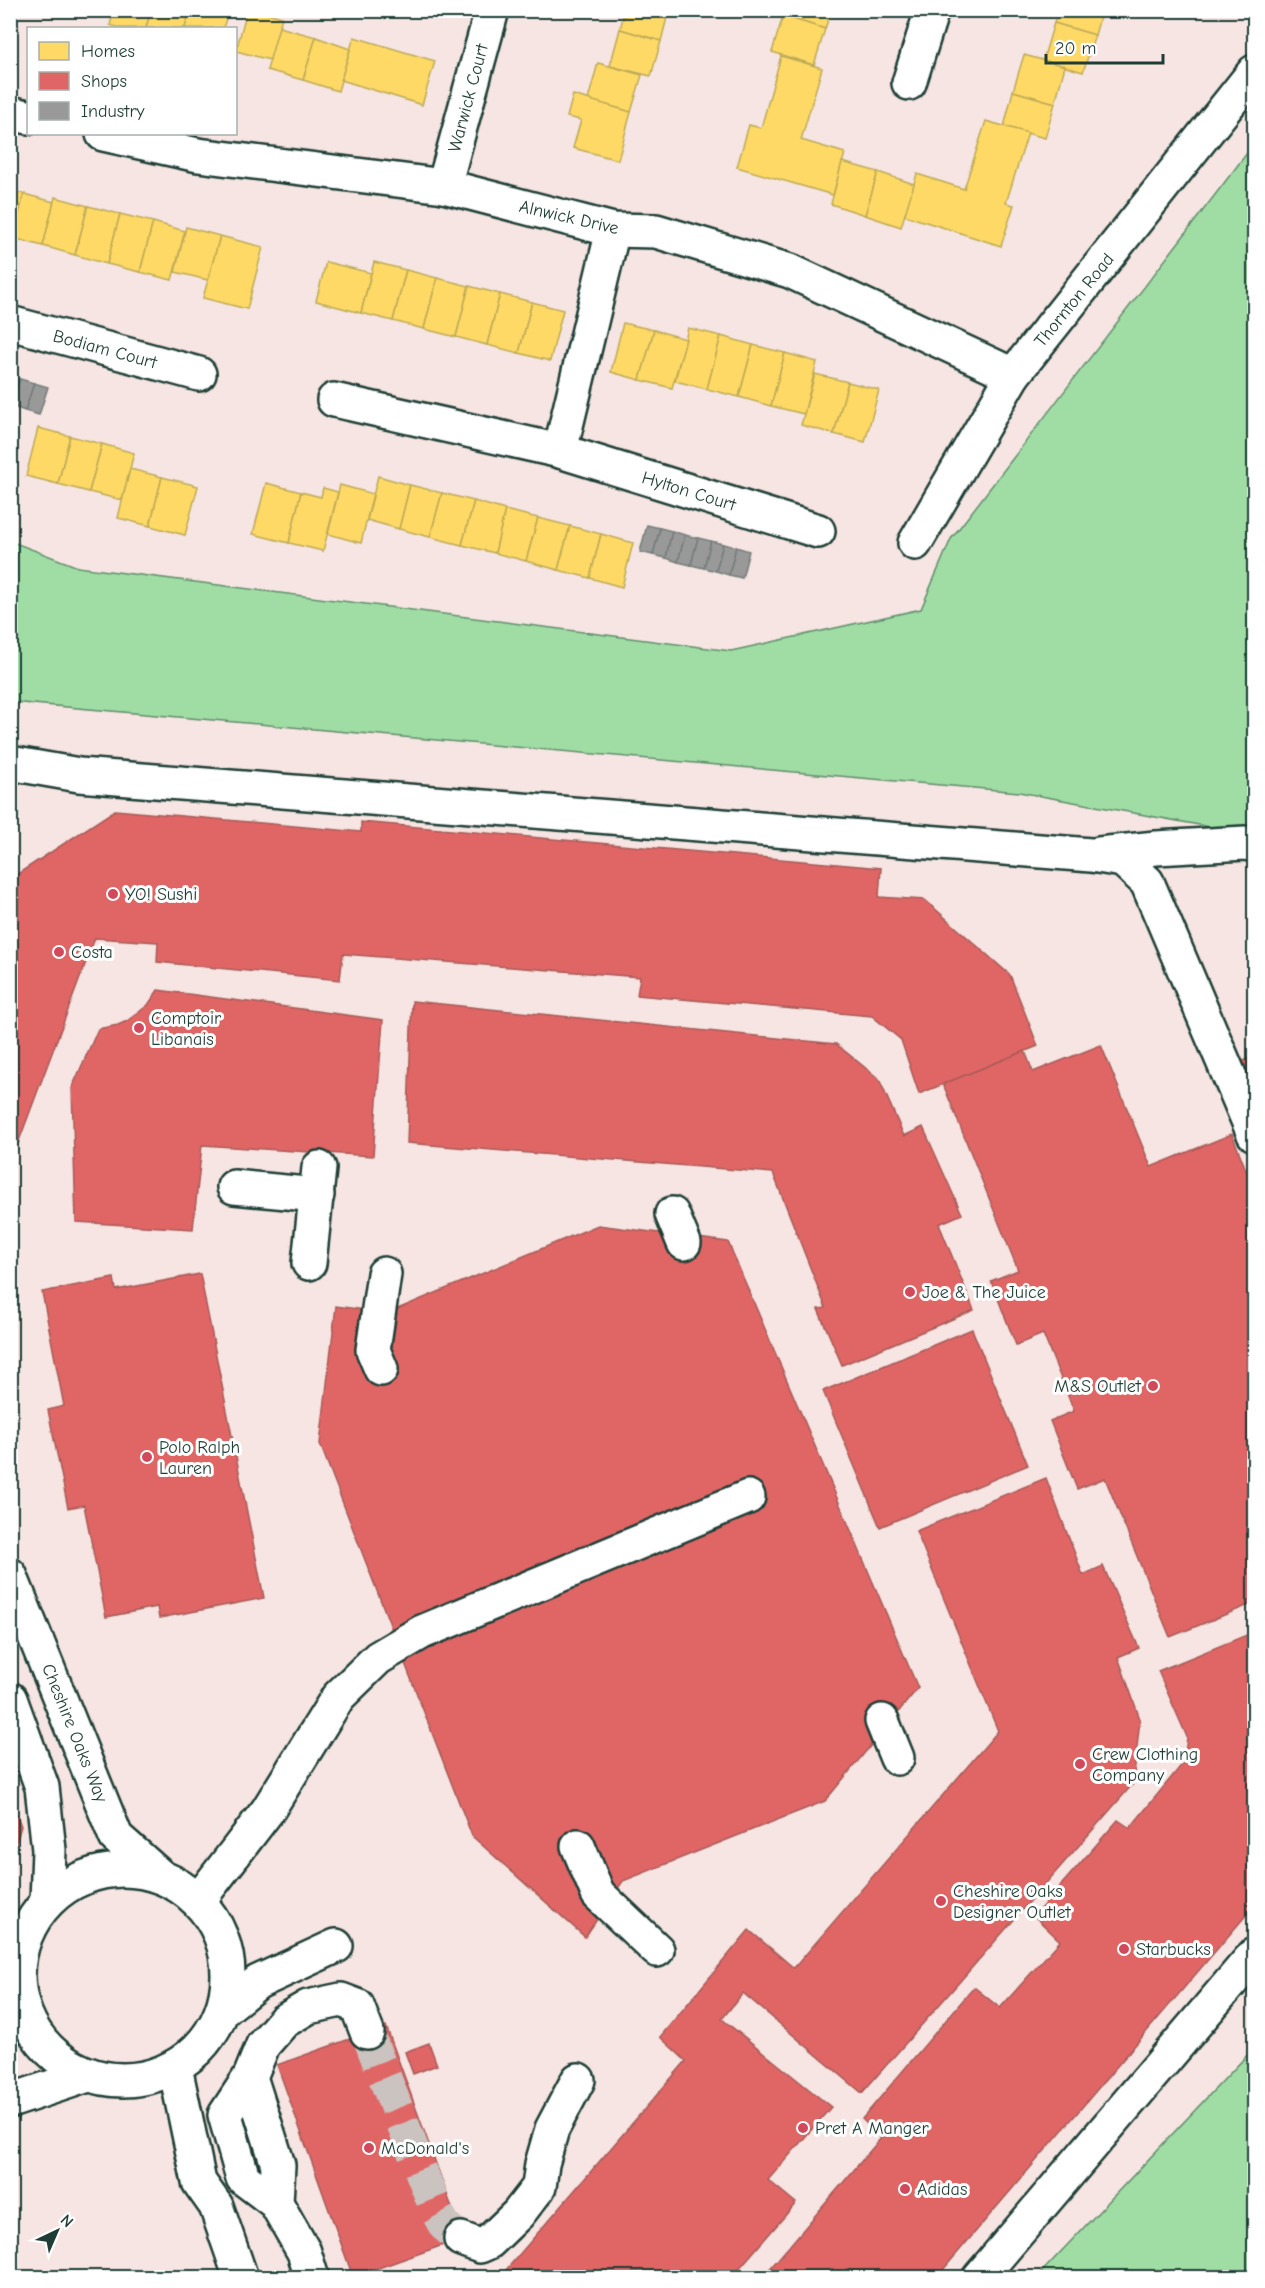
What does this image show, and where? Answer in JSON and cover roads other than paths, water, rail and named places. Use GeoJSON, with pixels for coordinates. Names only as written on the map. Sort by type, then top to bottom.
{"type":"FeatureCollection","features":[{"type":"Feature","properties":{"kind":"street","name":"Warwick Court"},"geometry":{"type":"LineString","coordinates":[[444,186],[492,10]]}},
{"type":"Feature","properties":{"kind":"street"},"geometry":{"type":"LineString","coordinates":[[909,83],[932,10]]}},
{"type":"Feature","properties":{"kind":"street","name":"Thornton Road"},"geometry":{"type":"LineString","coordinates":[[915,543],[1013,375],[1254,72]]}},
{"type":"Feature","properties":{"kind":"street"},"geometry":{"type":"LineString","coordinates":[[10,113],[27,117]]}},
{"type":"Feature","properties":{"kind":"street","name":"Alnwick Drive"},"geometry":{"type":"LineString","coordinates":[[108,135],[198,155],[444,186],[612,230],[656,231],[790,271],[1013,375]]}},
{"type":"Feature","properties":{"kind":"street"},"geometry":{"type":"LineString","coordinates":[[561,451],[612,230]]}},
{"type":"Feature","properties":{"kind":"street","name":"Bodiam Court"},"geometry":{"type":"LineString","coordinates":[[10,323],[199,374]]}},
{"type":"Feature","properties":{"kind":"street","name":"Hylton Court"},"geometry":{"type":"LineString","coordinates":[[334,400],[561,451],[818,531]]}},
{"type":"Feature","properties":{"kind":"street"},"geometry":{"type":"LineString","coordinates":[[10,763],[79,775],[1092,855],[1123,860],[1147,882],[1254,1134]]}},
{"type":"Feature","properties":{"kind":"street"},"geometry":{"type":"LineString","coordinates":[[1092,855],[1156,848],[1245,843],[1254,845]]}},
{"type":"Feature","properties":{"kind":"street"},"geometry":{"type":"LineString","coordinates":[[234,1187],[318,1181],[309,1263]]}},
{"type":"Feature","properties":{"kind":"street"},"geometry":{"type":"LineString","coordinates":[[381,1369],[373,1350],[384,1274]]}},
{"type":"Feature","properties":{"kind":"street"},"geometry":{"type":"LineString","coordinates":[[198,1901],[268,1810],[338,1697],[378,1658],[422,1632],[748,1497]]}},
{"type":"Feature","properties":{"kind":"street","name":"Cheshire Oaks Way"},"geometry":{"type":"LineString","coordinates":[[10,1575],[116,1837],[160,1876]]}},
{"type":"Feature","properties":{"kind":"street"},"geometry":{"type":"LineString","coordinates":[[10,1700],[42,1787],[49,1850],[47,1901]]}},
{"type":"Feature","properties":{"kind":"street"},"geometry":{"type":"LineString","coordinates":[[882,1721],[897,1758]]}},
{"type":"Feature","properties":{"kind":"street"},"geometry":{"type":"LineString","coordinates":[[578,1846],[598,1894],[657,1950]]}},
{"type":"Feature","properties":{"kind":"street"},"geometry":{"type":"LineString","coordinates":[[111,1870],[139,1871],[160,1876],[187,1891],[198,1901],[218,1929],[227,1962],[228,1990],[222,2011],[212,2032],[202,2045],[176,2067],[156,2076],[132,2081],[117,2081],[88,2075],[65,2064],[43,2045],[25,2015],[14,1971],[24,1937],[34,1917],[47,1901],[78,1880],[111,1870]]}},
{"type":"Feature","properties":{"kind":"street"},"geometry":{"type":"LineString","coordinates":[[222,2011],[258,1982],[336,1946]]}},
{"type":"Feature","properties":{"kind":"street"},"geometry":{"type":"LineString","coordinates":[[979,2277],[1254,1955]]}},
{"type":"Feature","properties":{"kind":"street"},"geometry":{"type":"LineString","coordinates":[[312,2277],[304,2252],[276,2203],[278,2164],[250,2077],[262,2045],[284,2020],[308,2007],[341,2000],[357,2006],[367,2032]]}},
{"type":"Feature","properties":{"kind":"street"},"geometry":{"type":"LineString","coordinates":[[176,2067],[199,2182],[216,2206],[241,2277]]}},
{"type":"Feature","properties":{"kind":"street"},"geometry":{"type":"LineString","coordinates":[[10,2101],[88,2075]]}},
{"type":"Feature","properties":{"kind":"street"},"geometry":{"type":"LineString","coordinates":[[460,2238],[480,2246],[489,2242],[518,2214],[540,2187],[542,2163],[552,2129],[578,2080]]}},
{"type":"Feature","properties":{"kind":"tunnel"},"geometry":{"type":"LineString","coordinates":[[367,2032],[437,2212],[445,2226],[461,2239]]}},
{"type":"Feature","properties":{"kind":"place","name":"YO! Sushi"},"geometry":{"type":"Point","coordinates":[113,894]}},
{"type":"Feature","properties":{"kind":"place","name":"Costa"},"geometry":{"type":"Point","coordinates":[59,952]}},
{"type":"Feature","properties":{"kind":"place","name":"Comptoir Libanais"},"geometry":{"type":"Point","coordinates":[139,1028]}},
{"type":"Feature","properties":{"kind":"place","name":"Joe & The Juice"},"geometry":{"type":"Point","coordinates":[910,1292]}},
{"type":"Feature","properties":{"kind":"place","name":"M&S Outlet"},"geometry":{"type":"Point","coordinates":[1153,1386]}},
{"type":"Feature","properties":{"kind":"place","name":"Polo Ralph Lauren"},"geometry":{"type":"Point","coordinates":[147,1457]}},
{"type":"Feature","properties":{"kind":"place","name":"Crew Clothing Company"},"geometry":{"type":"Point","coordinates":[1080,1764]}},
{"type":"Feature","properties":{"kind":"place","name":"Cheshire Oaks Designer Outlet"},"geometry":{"type":"Point","coordinates":[941,1901]}},
{"type":"Feature","properties":{"kind":"place","name":"Starbucks"},"geometry":{"type":"Point","coordinates":[1124,1949]}},
{"type":"Feature","properties":{"kind":"place","name":"Pret A Manger"},"geometry":{"type":"Point","coordinates":[803,2128]}},
{"type":"Feature","properties":{"kind":"place","name":"McDonald's"},"geometry":{"type":"Point","coordinates":[369,2148]}},
{"type":"Feature","properties":{"kind":"place","name":"Adidas"},"geometry":{"type":"Point","coordinates":[905,2189]}}]}
